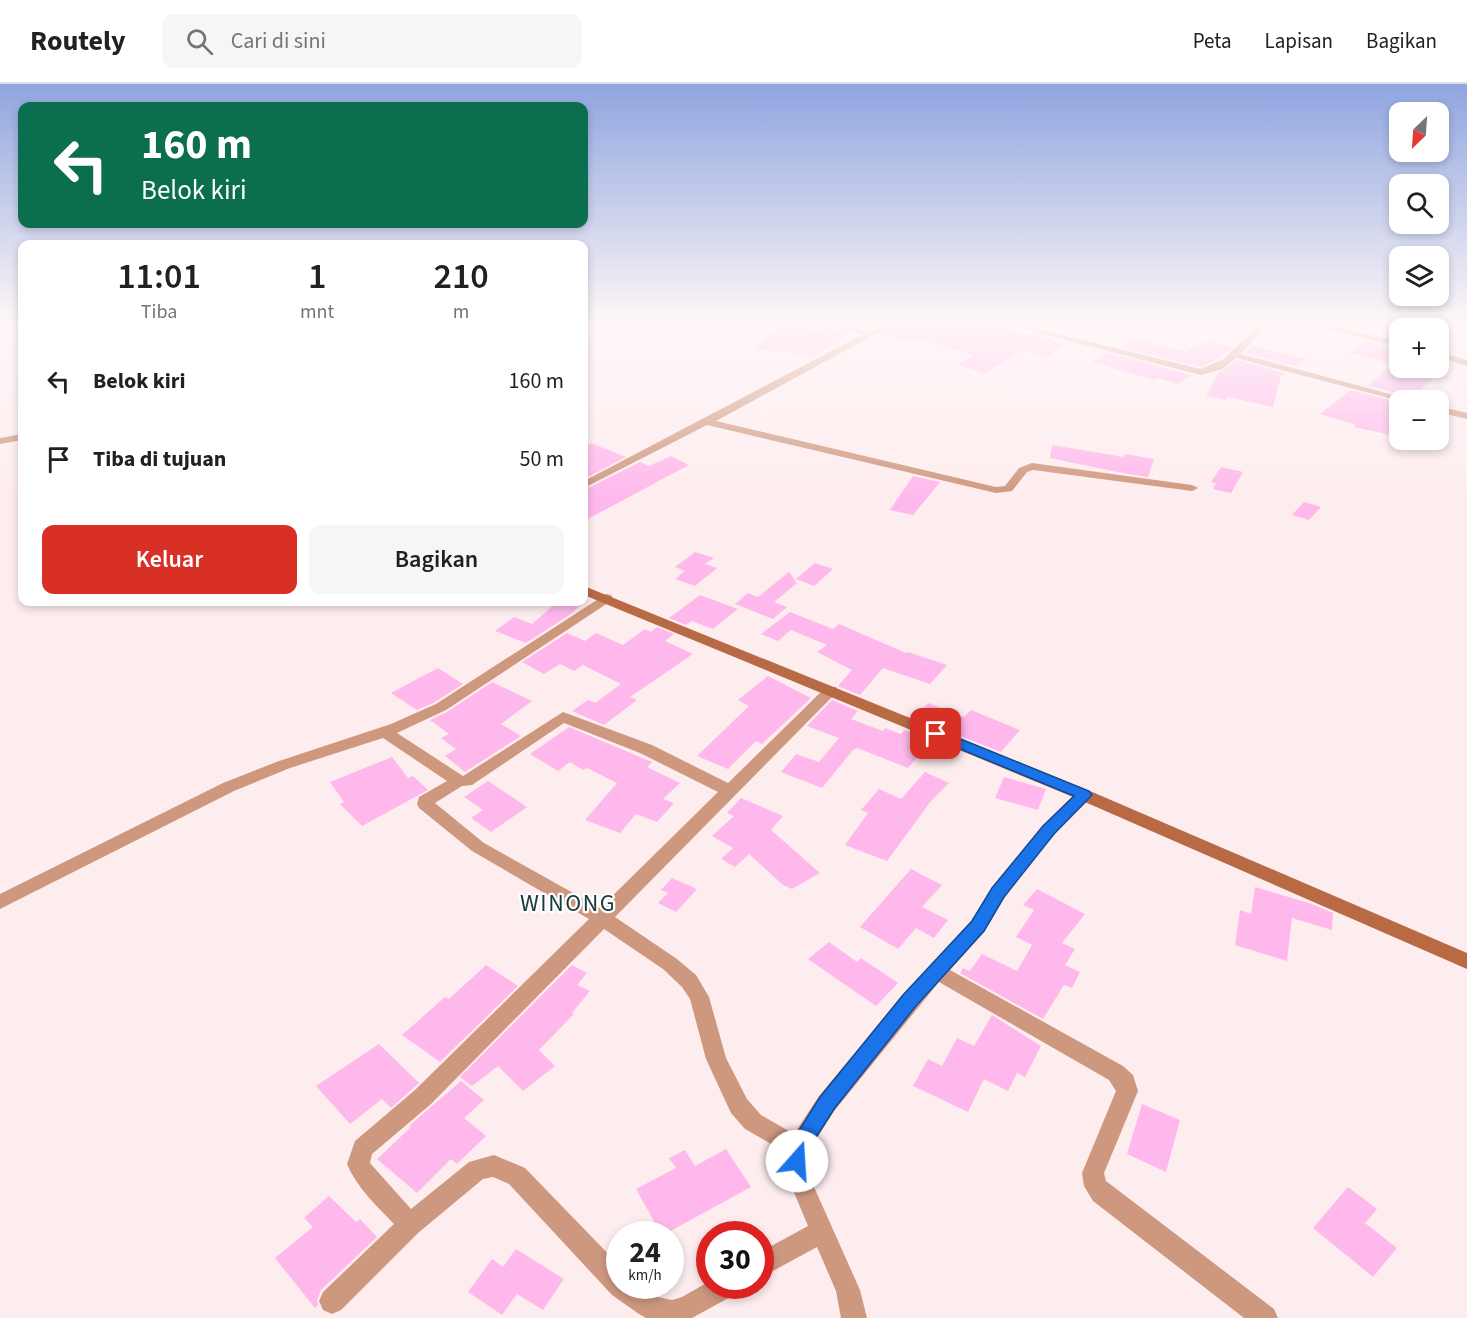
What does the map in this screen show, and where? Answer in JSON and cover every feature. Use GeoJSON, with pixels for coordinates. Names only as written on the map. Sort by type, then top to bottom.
{"type":"FeatureCollection","features":[{"type":"Feature","properties":{"kind":"street"},"geometry":{"type":"LineString","coordinates":[[588,483],[780,383]]}},
{"type":"Feature","properties":{"kind":"street"},"geometry":{"type":"LineString","coordinates":[[1340,383],[1389,395]]}},
{"type":"Feature","properties":{"kind":"street"},"geometry":{"type":"LineString","coordinates":[[1449,412],[1467,416]]}},
{"type":"Feature","properties":{"kind":"street"},"geometry":{"type":"LineString","coordinates":[[706,422],[996,490],[1008,489],[1025,469],[1032,466],[1192,488]]}},
{"type":"Feature","properties":{"kind":"street"},"geometry":{"type":"LineString","coordinates":[[0,441],[18,439]]}},
{"type":"Feature","properties":{"kind":"street"},"geometry":{"type":"LineString","coordinates":[[588,473],[598,477]]}},
{"type":"Feature","properties":{"kind":"street"},"geometry":{"type":"LineString","coordinates":[[588,591],[1084,795],[1467,961]]}},
{"type":"Feature","properties":{"kind":"street"},"geometry":{"type":"LineString","coordinates":[[0,902],[235,784],[278,766],[387,733],[441,706],[606,598]]}},
{"type":"Feature","properties":{"kind":"street"},"geometry":{"type":"LineString","coordinates":[[410,1225],[367,1179],[358,1164],[363,1148],[423,1097],[831,690]]}},
{"type":"Feature","properties":{"kind":"street"},"geometry":{"type":"LineString","coordinates":[[729,791],[646,749],[557,714],[466,781],[459,781],[425,801],[425,804],[478,848],[602,918],[670,964],[689,981],[699,997],[716,1059],[739,1106],[753,1122],[798,1148]]}},
{"type":"Feature","properties":{"kind":"street"},"geometry":{"type":"LineString","coordinates":[[387,733],[459,781]]}},
{"type":"Feature","properties":{"kind":"street"},"geometry":{"type":"LineString","coordinates":[[854,1318],[848,1290],[799,1178],[798,1148],[827,1103],[909,1001],[978,926],[998,893],[1048,830],[1084,795]]}},
{"type":"Feature","properties":{"kind":"street"},"geometry":{"type":"LineString","coordinates":[[937,972],[1120,1077],[1127,1091],[1093,1173],[1096,1186],[1101,1193],[1265,1318]]}},
{"type":"Feature","properties":{"kind":"street"},"geometry":{"type":"LineString","coordinates":[[332,1301],[410,1225],[477,1170],[494,1166],[517,1176],[606,1270]]}},
{"type":"Feature","properties":{"kind":"street"},"geometry":{"type":"LineString","coordinates":[[774,1258],[823,1230]]}},
{"type":"Feature","properties":{"kind":"street"},"geometry":{"type":"LineString","coordinates":[[636,1299],[661,1311],[680,1315],[705,1299]]}},
{"type":"Feature","properties":{"kind":"building"},"geometry":{"type":"Polygon","coordinates":[[[1213,383],[1279,383],[1273,407],[1228,397],[1226,400],[1206,396],[1213,383]]]}},
{"type":"Feature","properties":{"kind":"building"},"geometry":{"type":"Polygon","coordinates":[[[1372,383],[1428,383],[1420,390],[1389,391],[1368,386],[1372,383]]]}},
{"type":"Feature","properties":{"kind":"building"},"geometry":{"type":"Polygon","coordinates":[[[1351,390],[1389,400],[1389,435],[1354,427],[1356,425],[1320,414],[1351,390]]]}},
{"type":"Feature","properties":{"kind":"building"},"geometry":{"type":"Polygon","coordinates":[[[591,443],[626,457],[588,477],[588,445],[591,443]]]}},
{"type":"Feature","properties":{"kind":"building"},"geometry":{"type":"Polygon","coordinates":[[[1052,445],[1124,457],[1125,454],[1154,459],[1148,477],[1050,458],[1052,445]]]}},
{"type":"Feature","properties":{"kind":"building"},"geometry":{"type":"Polygon","coordinates":[[[671,456],[689,465],[588,519],[588,488],[640,462],[649,466],[671,456]]]}},
{"type":"Feature","properties":{"kind":"building"},"geometry":{"type":"Polygon","coordinates":[[[1221,467],[1243,472],[1231,493],[1213,489],[1216,483],[1211,482],[1221,467]]]}},
{"type":"Feature","properties":{"kind":"building"},"geometry":{"type":"Polygon","coordinates":[[[913,476],[940,482],[913,515],[890,510],[913,476]]]}},
{"type":"Feature","properties":{"kind":"building"},"geometry":{"type":"Polygon","coordinates":[[[1304,502],[1321,507],[1309,520],[1292,515],[1304,502]]]}},
{"type":"Feature","properties":{"kind":"building"},"geometry":{"type":"Polygon","coordinates":[[[695,552],[714,558],[705,564],[717,568],[695,586],[675,579],[685,571],[675,567],[695,552]]]}},
{"type":"Feature","properties":{"kind":"building"},"geometry":{"type":"Polygon","coordinates":[[[815,563],[833,569],[814,586],[796,579],[815,563]]]}},
{"type":"Feature","properties":{"kind":"building"},"geometry":{"type":"Polygon","coordinates":[[[789,572],[797,583],[774,602],[787,607],[773,619],[735,604],[748,593],[758,597],[789,572]]]}},
{"type":"Feature","properties":{"kind":"building"},"geometry":{"type":"Polygon","coordinates":[[[700,595],[738,609],[713,629],[692,621],[686,625],[669,618],[700,595]]]}},
{"type":"Feature","properties":{"kind":"building"},"geometry":{"type":"Polygon","coordinates":[[[552,606],[580,606],[526,643],[495,631],[514,617],[532,624],[552,606]]]}},
{"type":"Feature","properties":{"kind":"building"},"geometry":{"type":"Polygon","coordinates":[[[790,612],[833,629],[839,624],[906,653],[947,665],[930,684],[883,668],[860,695],[838,686],[852,670],[817,652],[827,645],[791,630],[778,641],[761,634],[790,612]]]}},
{"type":"Feature","properties":{"kind":"building"},"geometry":{"type":"Polygon","coordinates":[[[657,627],[674,634],[665,641],[693,654],[630,697],[637,700],[604,725],[572,711],[588,700],[595,703],[621,684],[583,665],[574,671],[560,664],[544,674],[522,662],[567,633],[585,641],[596,633],[623,645],[645,629],[651,632],[657,627]]]}},
{"type":"Feature","properties":{"kind":"building"},"geometry":{"type":"Polygon","coordinates":[[[438,668],[463,684],[435,702],[417,710],[391,693],[438,668]]]}},
{"type":"Feature","properties":{"kind":"building"},"geometry":{"type":"Polygon","coordinates":[[[768,676],[811,698],[762,744],[756,741],[728,769],[697,756],[749,706],[738,700],[768,676]]]}},
{"type":"Feature","properties":{"kind":"building"},"geometry":{"type":"Polygon","coordinates":[[[492,682],[532,701],[501,724],[521,736],[465,772],[445,756],[456,749],[441,738],[449,734],[430,720],[447,712],[492,682]]]}},
{"type":"Feature","properties":{"kind":"building"},"geometry":{"type":"Polygon","coordinates":[[[832,700],[858,711],[851,719],[883,731],[885,728],[901,734],[904,730],[931,741],[908,768],[857,748],[822,788],[781,772],[796,754],[819,762],[839,738],[807,726],[832,700]]]}},
{"type":"Feature","properties":{"kind":"building"},"geometry":{"type":"Polygon","coordinates":[[[928,703],[964,717],[971,710],[1020,730],[1001,752],[915,718],[928,703]]]}},
{"type":"Feature","properties":{"kind":"building"},"geometry":{"type":"Polygon","coordinates":[[[569,727],[652,762],[647,767],[680,783],[663,799],[674,803],[657,822],[636,814],[620,833],[585,820],[617,783],[587,768],[583,770],[570,762],[558,771],[530,754],[569,727]]]}},
{"type":"Feature","properties":{"kind":"building"},"geometry":{"type":"Polygon","coordinates":[[[392,757],[408,778],[413,776],[428,790],[362,826],[340,804],[344,802],[330,782],[392,757]]]}},
{"type":"Feature","properties":{"kind":"building"},"geometry":{"type":"Polygon","coordinates":[[[925,772],[949,783],[931,801],[887,861],[845,845],[868,813],[861,810],[879,789],[901,799],[925,772]]]}},
{"type":"Feature","properties":{"kind":"building"},"geometry":{"type":"Polygon","coordinates":[[[1004,777],[1046,789],[1038,810],[995,798],[1004,777]]]}},
{"type":"Feature","properties":{"kind":"building"},"geometry":{"type":"Polygon","coordinates":[[[488,781],[527,807],[491,832],[471,818],[483,810],[464,797],[488,781]]]}},
{"type":"Feature","properties":{"kind":"building"},"geometry":{"type":"Polygon","coordinates":[[[741,798],[783,816],[771,830],[820,873],[792,889],[783,885],[749,854],[735,867],[721,859],[733,848],[712,836],[734,816],[727,813],[741,798]]]}},
{"type":"Feature","properties":{"kind":"building"},"geometry":{"type":"Polygon","coordinates":[[[911,869],[942,885],[922,907],[948,920],[934,938],[916,928],[898,949],[860,927],[911,869]]]}},
{"type":"Feature","properties":{"kind":"building"},"geometry":{"type":"Polygon","coordinates":[[[672,878],[697,889],[676,912],[658,903],[668,893],[661,890],[672,878]]]}},
{"type":"Feature","properties":{"kind":"building"},"geometry":{"type":"Polygon","coordinates":[[[1255,887],[1312,904],[1333,913],[1332,930],[1292,918],[1287,961],[1235,945],[1240,910],[1251,914],[1255,887]]]}},
{"type":"Feature","properties":{"kind":"building"},"geometry":{"type":"Polygon","coordinates":[[[1037,889],[1085,914],[1062,943],[1075,949],[1065,965],[1080,972],[1072,988],[1064,985],[1043,1019],[960,973],[963,968],[970,971],[982,954],[1017,971],[1032,945],[1016,937],[1034,910],[1023,905],[1037,889]]]}},
{"type":"Feature","properties":{"kind":"building"},"geometry":{"type":"Polygon","coordinates":[[[829,942],[857,962],[861,958],[898,983],[876,1006],[808,959],[829,942]]]}},
{"type":"Feature","properties":{"kind":"building"},"geometry":{"type":"Polygon","coordinates":[[[486,965],[518,986],[440,1062],[402,1035],[445,997],[449,999],[486,965]]]}},
{"type":"Feature","properties":{"kind":"building"},"geometry":{"type":"Polygon","coordinates":[[[572,965],[587,973],[577,985],[590,991],[572,1013],[574,1014],[539,1050],[555,1066],[523,1091],[498,1066],[472,1086],[460,1077],[572,965]]]}},
{"type":"Feature","properties":{"kind":"building"},"geometry":{"type":"Polygon","coordinates":[[[992,1015],[1041,1046],[1025,1077],[1017,1073],[1008,1091],[984,1079],[968,1112],[913,1086],[928,1059],[942,1066],[957,1038],[974,1046],[992,1015]]]}},
{"type":"Feature","properties":{"kind":"building"},"geometry":{"type":"Polygon","coordinates":[[[379,1044],[419,1083],[391,1108],[382,1099],[350,1124],[316,1086],[379,1044]]]}},
{"type":"Feature","properties":{"kind":"building"},"geometry":{"type":"Polygon","coordinates":[[[461,1081],[484,1100],[464,1118],[486,1136],[457,1164],[451,1159],[417,1193],[377,1159],[410,1128],[409,1126],[461,1081]]]}},
{"type":"Feature","properties":{"kind":"building"},"geometry":{"type":"Polygon","coordinates":[[[1142,1104],[1180,1120],[1166,1172],[1127,1154],[1142,1104]]]}},
{"type":"Feature","properties":{"kind":"building"},"geometry":{"type":"Polygon","coordinates":[[[726,1149],[751,1187],[684,1224],[684,1221],[654,1221],[636,1189],[676,1168],[669,1158],[685,1150],[695,1166],[726,1149]]]}},
{"type":"Feature","properties":{"kind":"building"},"geometry":{"type":"Polygon","coordinates":[[[1348,1187],[1377,1209],[1365,1223],[1397,1248],[1373,1277],[1313,1228],[1348,1187]]]}},
{"type":"Feature","properties":{"kind":"building"},"geometry":{"type":"Polygon","coordinates":[[[329,1196],[356,1222],[360,1219],[377,1237],[321,1290],[317,1300],[318,1305],[315,1308],[275,1258],[313,1227],[304,1218],[329,1196]]]}},
{"type":"Feature","properties":{"kind":"building"},"geometry":{"type":"Polygon","coordinates":[[[516,1249],[564,1279],[543,1310],[517,1294],[502,1315],[468,1292],[492,1259],[503,1267],[516,1249]]]}},
{"type":"Feature","properties":{"kind":"district","name":"WINONG"},"geometry":{"type":"Point","coordinates":[568,903]}},
{"type":"Feature","properties":{"kind":"route"},"geometry":{"type":"LineString","coordinates":[[797,1161],[798,1148],[827,1103],[909,1001],[978,926],[998,893],[1048,830],[1084,795],[936,734]]}}]}
